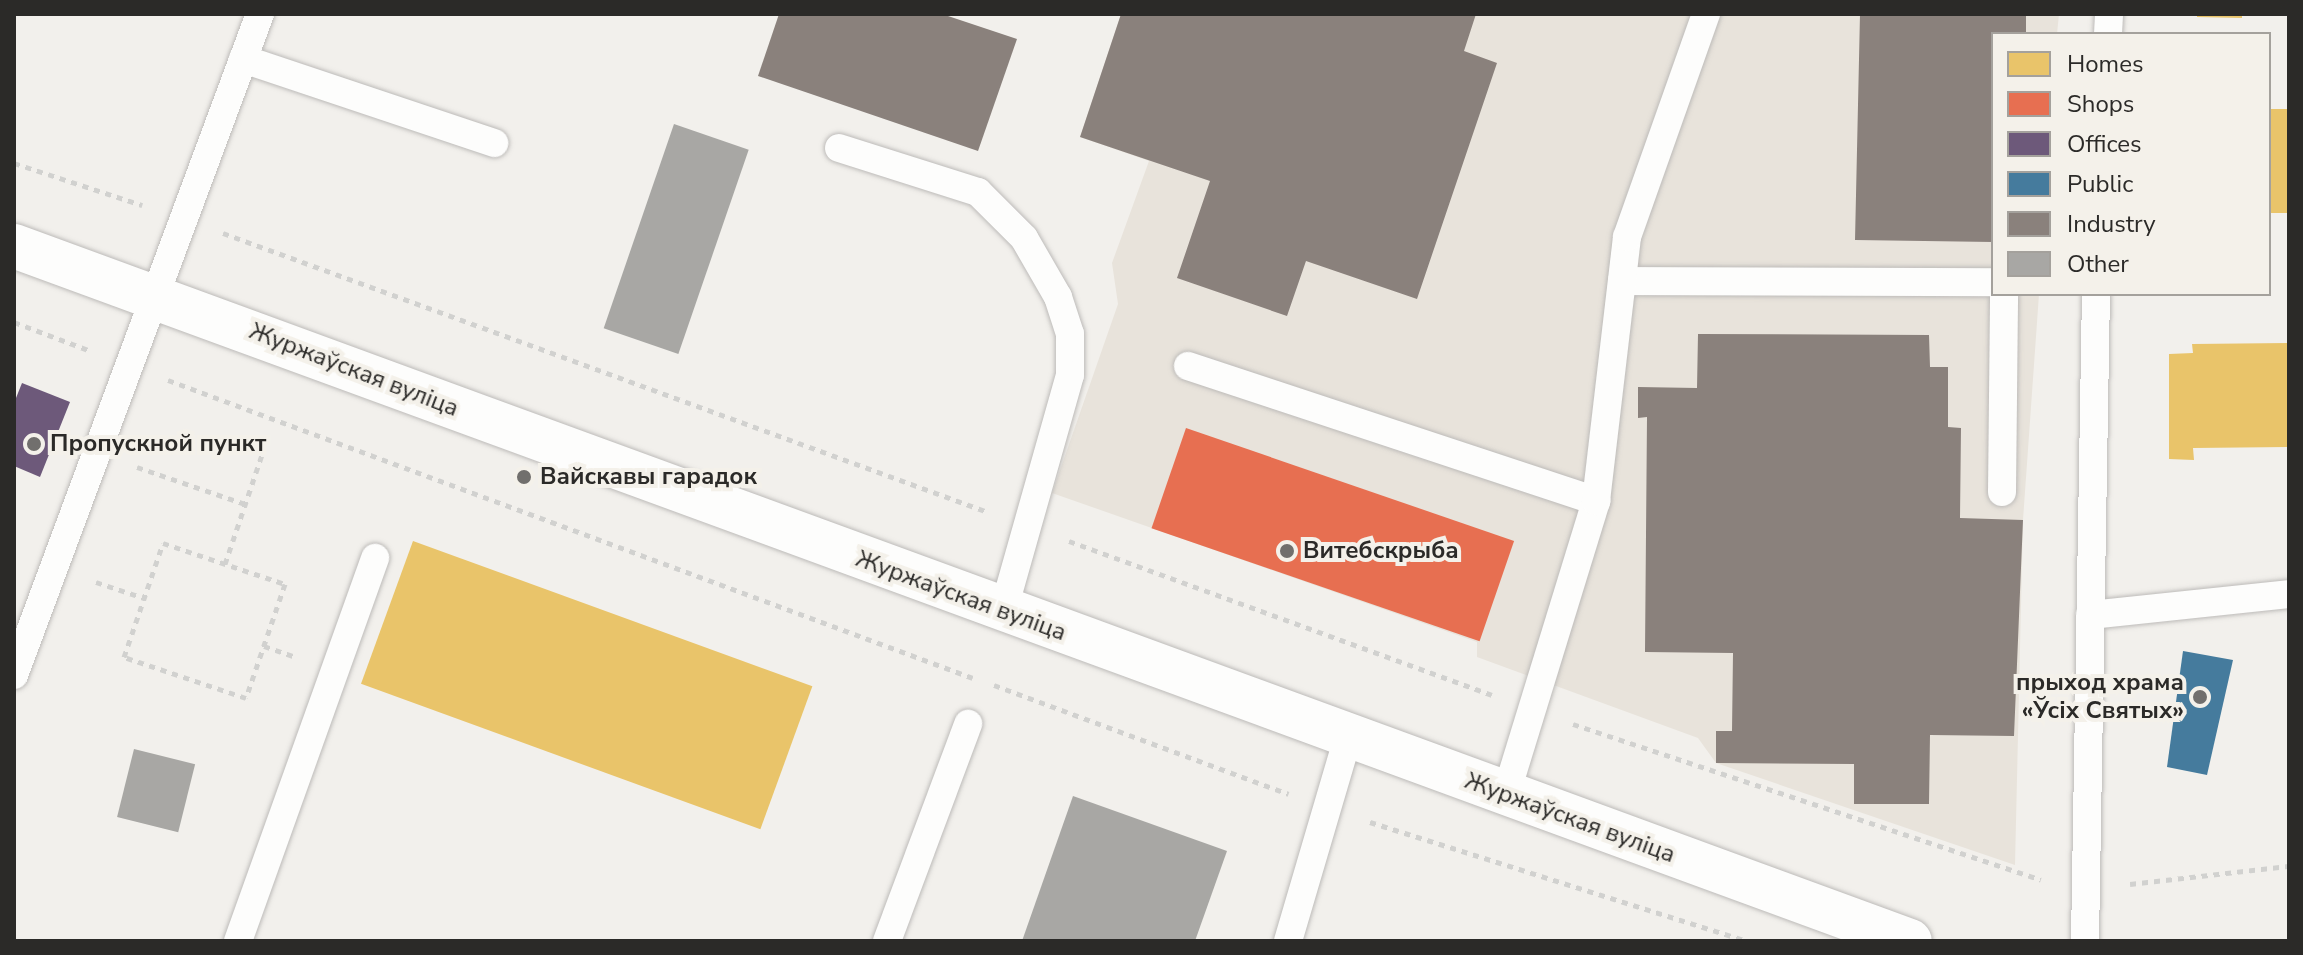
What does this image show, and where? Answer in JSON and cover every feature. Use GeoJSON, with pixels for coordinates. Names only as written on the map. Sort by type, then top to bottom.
{"type":"FeatureCollection","features":[{"type":"Feature","properties":{"kind":"street","name":"Журжаўская вуліца"},"geometry":{"type":"LineString","coordinates":[[14,246],[154,295],[1347,741],[1506,794],[1844,931],[1910,941]]}},
{"type":"Feature","properties":{"kind":"lane"},"geometry":{"type":"LineString","coordinates":[[14,675],[260,14]]}},
{"type":"Feature","properties":{"kind":"lane"},"geometry":{"type":"LineString","coordinates":[[1506,794],[1596,501],[1627,237],[1706,14]]}},
{"type":"Feature","properties":{"kind":"lane"},"geometry":{"type":"LineString","coordinates":[[243,59],[494,143]]}},
{"type":"Feature","properties":{"kind":"lane"},"geometry":{"type":"LineString","coordinates":[[839,148],[978,192],[1024,238],[1058,297],[1070,334],[1070,375],[1003,612]]}},
{"type":"Feature","properties":{"kind":"lane"},"geometry":{"type":"LineString","coordinates":[[1622,281],[1991,282]]}},
{"type":"Feature","properties":{"kind":"lane"},"geometry":{"type":"LineString","coordinates":[[2002,492],[2004,296]]}},
{"type":"Feature","properties":{"kind":"lane"},"geometry":{"type":"LineString","coordinates":[[2085,941],[2096,296]]}},
{"type":"Feature","properties":{"kind":"lane"},"geometry":{"type":"LineString","coordinates":[[1188,366],[1596,501]]}},
{"type":"Feature","properties":{"kind":"lane"},"geometry":{"type":"LineString","coordinates":[[238,941],[375,558]]}},
{"type":"Feature","properties":{"kind":"lane"},"geometry":{"type":"LineString","coordinates":[[2090,615],[2289,594]]}},
{"type":"Feature","properties":{"kind":"lane"},"geometry":{"type":"LineString","coordinates":[[887,941],[968,724]]}},
{"type":"Feature","properties":{"kind":"lane"},"geometry":{"type":"LineString","coordinates":[[1288,941],[1347,741]]}},
{"type":"Feature","properties":{"kind":"path"},"geometry":{"type":"LineString","coordinates":[[14,163],[183,219],[1531,710],[2009,873],[2084,889],[2289,866]]}},
{"type":"Feature","properties":{"kind":"path"},"geometry":{"type":"LineString","coordinates":[[14,322],[1327,808],[1747,941]]}},
{"type":"Feature","properties":{"kind":"path"},"geometry":{"type":"LineString","coordinates":[[96,453],[245,504]]}},
{"type":"Feature","properties":{"kind":"path"},"geometry":{"type":"LineString","coordinates":[[225,564],[262,455]]}},
{"type":"Feature","properties":{"kind":"path"},"geometry":{"type":"LineString","coordinates":[[163,543],[225,564],[285,584],[246,698],[124,657],[163,543]]}},
{"type":"Feature","properties":{"kind":"shaded area"},"geometry":{"type":"Polygon","coordinates":[[[1121,14],[2059,14],[2057,32],[1991,32],[1991,296],[2039,296],[2023,520],[2015,865],[1716,763],[1698,738],[1477,657],[1477,642],[1052,493],[1118,304],[1112,263],[1149,161],[1080,137],[1121,14]]]}},
{"type":"Feature","properties":{"kind":"building: Homes"},"geometry":{"type":"Polygon","coordinates":[[[2197,14],[2242,14],[2242,18],[2197,17],[2197,14]]]}},
{"type":"Feature","properties":{"kind":"building: Homes"},"geometry":{"type":"Polygon","coordinates":[[[2271,109],[2289,109],[2289,213],[2271,213],[2271,109]]]}},
{"type":"Feature","properties":{"kind":"building: Homes"},"geometry":{"type":"Polygon","coordinates":[[[2289,343],[2289,447],[2193,448],[2194,460],[2169,459],[2169,354],[2193,353],[2192,344],[2289,343]]]}},
{"type":"Feature","properties":{"kind":"building: Homes"},"geometry":{"type":"Polygon","coordinates":[[[413,541],[812,686],[760,829],[361,684],[413,541]]]}},
{"type":"Feature","properties":{"kind":"building: Shops"},"geometry":{"type":"Polygon","coordinates":[[[1186,428],[1514,541],[1480,641],[1151,528],[1186,428]]]}},
{"type":"Feature","properties":{"kind":"building: Offices","name":"Пропускной пункт"},"geometry":{"type":"Polygon","coordinates":[[[22,383],[70,402],[40,477],[14,466],[14,403],[22,383]]]}},
{"type":"Feature","properties":{"kind":"building: Public","name":"прыход храма «Ўсіх Святых»"},"geometry":{"type":"Polygon","coordinates":[[[2183,651],[2233,660],[2207,775],[2167,767],[2183,651]]]}},
{"type":"Feature","properties":{"kind":"building: Industry"},"geometry":{"type":"Polygon","coordinates":[[[779,14],[942,14],[1017,39],[978,151],[758,76],[779,14]]]}},
{"type":"Feature","properties":{"kind":"building: Industry"},"geometry":{"type":"Polygon","coordinates":[[[1121,14],[1476,14],[1464,51],[1497,63],[1417,299],[1306,261],[1287,316],[1177,278],[1210,181],[1080,137],[1121,14]]]}},
{"type":"Feature","properties":{"kind":"building: Industry"},"geometry":{"type":"Polygon","coordinates":[[[1860,14],[2026,14],[2026,32],[1991,32],[1991,242],[1855,240],[1860,14]]]}},
{"type":"Feature","properties":{"kind":"building: Industry"},"geometry":{"type":"Polygon","coordinates":[[[1698,334],[1929,335],[1930,367],[1948,367],[1948,427],[1961,428],[1960,518],[2023,520],[2014,736],[1930,735],[1929,804],[1854,804],[1854,764],[1716,763],[1716,731],[1732,731],[1733,653],[1645,652],[1647,417],[1638,418],[1638,387],[1697,388],[1698,334]]]}},
{"type":"Feature","properties":{"kind":"building: Other"},"geometry":{"type":"Polygon","coordinates":[[[674,124],[749,150],[678,354],[604,328],[674,124]]]}},
{"type":"Feature","properties":{"kind":"building: Other"},"geometry":{"type":"Polygon","coordinates":[[[134,749],[195,764],[178,832],[117,817],[134,749]]]}},
{"type":"Feature","properties":{"kind":"building: Other"},"geometry":{"type":"Polygon","coordinates":[[[1073,796],[1227,851],[1195,941],[1022,941],[1073,796]]]}},
{"type":"Feature","properties":{"kind":"place","name":"Пропускной пункт"},"geometry":{"type":"Point","coordinates":[34,444]}},
{"type":"Feature","properties":{"kind":"place","name":"Вайскавы гарадок"},"geometry":{"type":"Point","coordinates":[524,477]}},
{"type":"Feature","properties":{"kind":"place","name":"Витебскрыба"},"geometry":{"type":"Point","coordinates":[1287,551]}},
{"type":"Feature","properties":{"kind":"place","name":"прыход храма «Ўсіх Святых»"},"geometry":{"type":"Point","coordinates":[2200,697]}}]}
